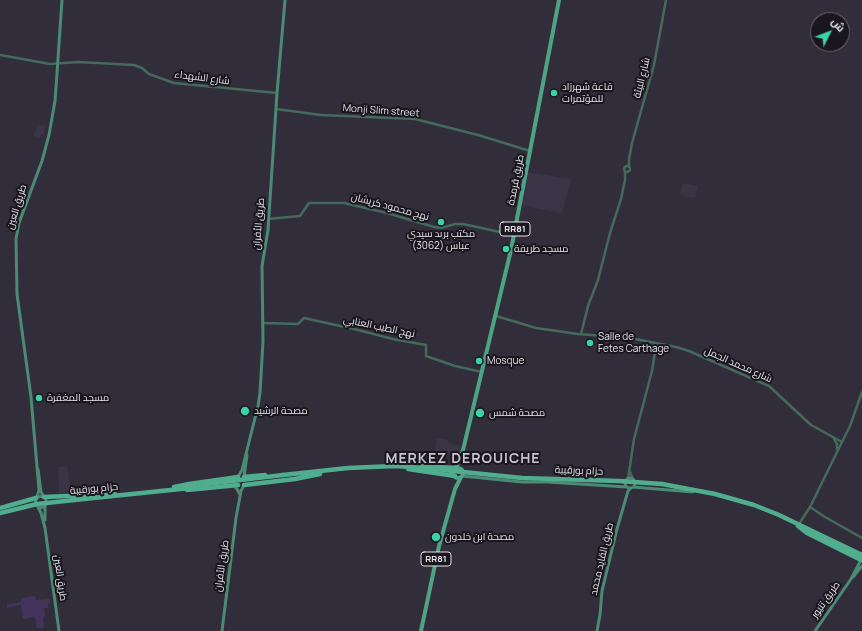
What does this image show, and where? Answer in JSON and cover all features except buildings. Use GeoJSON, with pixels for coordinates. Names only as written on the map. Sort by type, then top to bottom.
{"type":"FeatureCollection","features":[{"type":"Feature","properties":{"kind":"highway"},"geometry":{"type":"LineString","coordinates":[[406,468],[424,466],[456,468]]}},
{"type":"Feature","properties":{"kind":"highway","name":"حزام بورقيبة"},"geometry":{"type":"LineString","coordinates":[[0,512],[37,504],[84,498],[321,473],[348,468],[406,468],[522,480],[662,486],[694,491],[754,505],[862,557]]}},
{"type":"Feature","properties":{"kind":"highway"},"geometry":{"type":"LineString","coordinates":[[406,468],[455,476]]}},
{"type":"Feature","properties":{"kind":"highway"},"geometry":{"type":"LineString","coordinates":[[173,489],[189,484],[240,477],[321,473]]}},
{"type":"Feature","properties":{"kind":"highway"},"geometry":{"type":"LineString","coordinates":[[244,485],[295,479],[321,473]]}},
{"type":"Feature","properties":{"kind":"highway"},"geometry":{"type":"LineString","coordinates":[[173,489],[190,490],[238,485]]}},
{"type":"Feature","properties":{"kind":"highway"},"geometry":{"type":"LineString","coordinates":[[44,497],[115,495]]}},
{"type":"Feature","properties":{"kind":"highway"},"geometry":{"type":"LineString","coordinates":[[45,505],[100,500],[115,495]]}},
{"type":"Feature","properties":{"kind":"highway"},"geometry":{"type":"LineString","coordinates":[[0,512],[37,498]]}},
{"type":"Feature","properties":{"kind":"highway"},"geometry":{"type":"LineString","coordinates":[[0,512],[38,506]]}},
{"type":"Feature","properties":{"kind":"highway"},"geometry":{"type":"LineString","coordinates":[[798,525],[807,527],[862,557]]}},
{"type":"Feature","properties":{"kind":"main road","name":"طريق العين"},"geometry":{"type":"LineString","coordinates":[[37,498],[39,490],[30,386],[18,303],[16,239],[20,218],[42,160],[49,135],[58,64],[62,0]]}},
{"type":"Feature","properties":{"kind":"main road","name":"طريق الأفران"},"geometry":{"type":"LineString","coordinates":[[240,477],[259,398],[263,323],[262,272],[268,219],[285,0]]}},
{"type":"Feature","properties":{"kind":"main road","name":"طريق قرمدة"},"geometry":{"type":"LineString","coordinates":[[462,469],[462,456],[514,235],[559,0]]}},
{"type":"Feature","properties":{"kind":"main road","name":"طريق الأفران"},"geometry":{"type":"LineString","coordinates":[[239,504],[238,485],[236,482],[245,469],[247,449]]}},
{"type":"Feature","properties":{"kind":"main road","name":"طريق قرمدة"},"geometry":{"type":"LineString","coordinates":[[456,468],[462,456]]}},
{"type":"Feature","properties":{"kind":"main road"},"geometry":{"type":"LineString","coordinates":[[456,468],[462,469]]}},
{"type":"Feature","properties":{"kind":"main road","name":"RR81"},"geometry":{"type":"LineString","coordinates":[[455,489],[455,476],[453,473],[456,468]]}},
{"type":"Feature","properties":{"kind":"main road","name":"طريق العين"},"geometry":{"type":"LineString","coordinates":[[37,469],[44,497]]}},
{"type":"Feature","properties":{"kind":"main road"},"geometry":{"type":"LineString","coordinates":[[245,469],[248,474],[253,476]]}},
{"type":"Feature","properties":{"kind":"main road","name":"RR81"},"geometry":{"type":"LineString","coordinates":[[421,631],[436,556],[455,489],[463,474],[462,469]]}},
{"type":"Feature","properties":{"kind":"main road","name":"حزام بورقيبة"},"geometry":{"type":"LineString","coordinates":[[462,469],[569,478],[633,479],[680,485],[694,491]]}},
{"type":"Feature","properties":{"kind":"main road"},"geometry":{"type":"LineString","coordinates":[[508,480],[509,474]]}},
{"type":"Feature","properties":{"kind":"main road"},"geometry":{"type":"LineString","coordinates":[[455,476],[457,478],[461,477]]}},
{"type":"Feature","properties":{"kind":"main road","name":"طريق الأفران"},"geometry":{"type":"LineString","coordinates":[[222,631],[239,504],[246,481],[240,477]]}},
{"type":"Feature","properties":{"kind":"main road","name":"حزام بورقيبة"},"geometry":{"type":"LineString","coordinates":[[461,477],[694,491]]}},
{"type":"Feature","properties":{"kind":"main road"},"geometry":{"type":"LineString","coordinates":[[569,478],[569,483]]}},
{"type":"Feature","properties":{"kind":"main road"},"geometry":{"type":"LineString","coordinates":[[627,479],[626,484],[629,488],[635,483],[633,479]]}},
{"type":"Feature","properties":{"kind":"main road"},"geometry":{"type":"LineString","coordinates":[[238,485],[244,485]]}},
{"type":"Feature","properties":{"kind":"main road"},"geometry":{"type":"LineString","coordinates":[[232,486],[236,488],[239,493]]}},
{"type":"Feature","properties":{"kind":"main road","name":"طريق القايد محمد"},"geometry":{"type":"LineString","coordinates":[[597,631],[602,591],[617,529],[629,488]]}},
{"type":"Feature","properties":{"kind":"main road"},"geometry":{"type":"LineString","coordinates":[[40,496],[44,497],[46,501],[45,505],[41,507],[35,503],[37,498],[40,496]]}},
{"type":"Feature","properties":{"kind":"main road","name":"طريق العين"},"geometry":{"type":"LineString","coordinates":[[45,505],[45,528]]}},
{"type":"Feature","properties":{"kind":"main road","name":"طريق العين"},"geometry":{"type":"LineString","coordinates":[[38,506],[41,510],[45,528],[59,631]]}},
{"type":"Feature","properties":{"kind":"main road","name":"طريق تنيور"},"geometry":{"type":"LineString","coordinates":[[852,579],[862,557]]}},
{"type":"Feature","properties":{"kind":"main road","name":"طريق تنيور"},"geometry":{"type":"LineString","coordinates":[[815,631],[862,566]]}},
{"type":"Feature","properties":{"kind":"street","name":"شارع البيئة"},"geometry":{"type":"LineString","coordinates":[[625,171],[629,159],[633,135],[646,96],[654,65],[666,0]]}},
{"type":"Feature","properties":{"kind":"street","name":"شارع الشهداء"},"geometry":{"type":"LineString","coordinates":[[0,55],[41,63],[58,64],[78,62],[134,65],[142,68],[149,74],[174,83],[277,93]]}},
{"type":"Feature","properties":{"kind":"street","name":"Monji Slim street"},"geometry":{"type":"LineString","coordinates":[[276,109],[321,115],[415,119],[471,133],[530,151]]}},
{"type":"Feature","properties":{"kind":"street","name":"شارع البيئة"},"geometry":{"type":"LineString","coordinates":[[629,159],[630,167]]}},
{"type":"Feature","properties":{"kind":"street"},"geometry":{"type":"LineString","coordinates":[[625,180],[630,170],[630,167],[626,166]]}},
{"type":"Feature","properties":{"kind":"street"},"geometry":{"type":"LineString","coordinates":[[581,334],[588,306],[598,280],[610,233],[621,199],[625,180],[625,171],[629,171]]}},
{"type":"Feature","properties":{"kind":"street","name":"نهج محمود كريشان"},"geometry":{"type":"LineString","coordinates":[[268,219],[300,216],[309,203],[344,203],[395,215],[434,227],[441,228],[455,224],[463,224],[514,235]]}},
{"type":"Feature","properties":{"kind":"street","name":"شارع محمد الجمل"},"geometry":{"type":"LineString","coordinates":[[496,314],[536,328],[581,334],[630,338],[689,352],[769,386],[811,425],[832,438],[842,442]]}},
{"type":"Feature","properties":{"kind":"street","name":"نهج الطيب العنابي"},"geometry":{"type":"LineString","coordinates":[[263,323],[298,324],[304,318],[426,345],[426,356],[455,366],[482,372]]}},
{"type":"Feature","properties":{"kind":"street"},"geometry":{"type":"LineString","coordinates":[[583,328],[587,334]]}},
{"type":"Feature","properties":{"kind":"street"},"geometry":{"type":"LineString","coordinates":[[627,479],[633,444],[652,371],[655,352],[653,343]]}},
{"type":"Feature","properties":{"kind":"street"},"geometry":{"type":"LineString","coordinates":[[655,352],[660,344]]}},
{"type":"Feature","properties":{"kind":"street"},"geometry":{"type":"LineString","coordinates":[[798,525],[810,507],[850,426],[862,392]]}},
{"type":"Feature","properties":{"kind":"street"},"geometry":{"type":"LineString","coordinates":[[832,438],[837,444],[837,452]]}},
{"type":"Feature","properties":{"kind":"street"},"geometry":{"type":"LineString","coordinates":[[629,472],[633,479]]}},
{"type":"Feature","properties":{"kind":"street"},"geometry":{"type":"LineString","coordinates":[[810,507],[862,538]]}},
{"type":"Feature","properties":{"kind":"shaded area"},"geometry":{"type":"Polygon","coordinates":[[[38,125],[46,126],[44,134],[41,134],[40,137],[34,136],[38,125]]]}},
{"type":"Feature","properties":{"kind":"shaded area"},"geometry":{"type":"Polygon","coordinates":[[[528,172],[571,179],[562,213],[523,206],[522,204],[528,172]]]}},
{"type":"Feature","properties":{"kind":"shaded area"},"geometry":{"type":"Polygon","coordinates":[[[683,183],[698,187],[695,198],[680,195],[683,183]]]}},
{"type":"Feature","properties":{"kind":"shaded area"},"geometry":{"type":"Polygon","coordinates":[[[437,438],[448,440],[448,443],[461,446],[459,456],[435,452],[437,438]]]}},
{"type":"Feature","properties":{"kind":"shaded area"},"geometry":{"type":"Polygon","coordinates":[[[67,466],[71,491],[59,494],[58,467],[67,466]]]}},
{"type":"Feature","properties":{"kind":"shaded area"},"geometry":{"type":"Polygon","coordinates":[[[35,596],[36,600],[50,599],[48,608],[44,608],[44,628],[37,628],[35,617],[23,619],[21,605],[7,608],[7,604],[21,602],[21,598],[35,596]]]}},
{"type":"Feature","properties":{"kind":"place","name":"قاعة شهرزاد للمؤتمرات"},"geometry":{"type":"Point","coordinates":[554,93]}},
{"type":"Feature","properties":{"kind":"place","name":"مكتب بريد سيدي عباس (3062)"},"geometry":{"type":"Point","coordinates":[441,222]}},
{"type":"Feature","properties":{"kind":"place","name":"مسجد طريفة"},"geometry":{"type":"Point","coordinates":[506,249]}},
{"type":"Feature","properties":{"kind":"place","name":"Salle de Fetes Carthage"},"geometry":{"type":"Point","coordinates":[590,343]}},
{"type":"Feature","properties":{"kind":"place","name":"Mosque"},"geometry":{"type":"Point","coordinates":[479,361]}},
{"type":"Feature","properties":{"kind":"place","name":"مسجد المغفرة"},"geometry":{"type":"Point","coordinates":[39,398]}},
{"type":"Feature","properties":{"kind":"place","name":"مصحة الرشيد"},"geometry":{"type":"Point","coordinates":[245,411]}},
{"type":"Feature","properties":{"kind":"place","name":"مصحة شمس"},"geometry":{"type":"Point","coordinates":[480,413]}},
{"type":"Feature","properties":{"kind":"place","name":"مصحة ابن خلدون"},"geometry":{"type":"Point","coordinates":[436,537]}},
{"type":"Feature","properties":{"kind":"district","name":"MERKEZ DEROUICHE"},"geometry":{"type":"Point","coordinates":[463,459]}}]}
